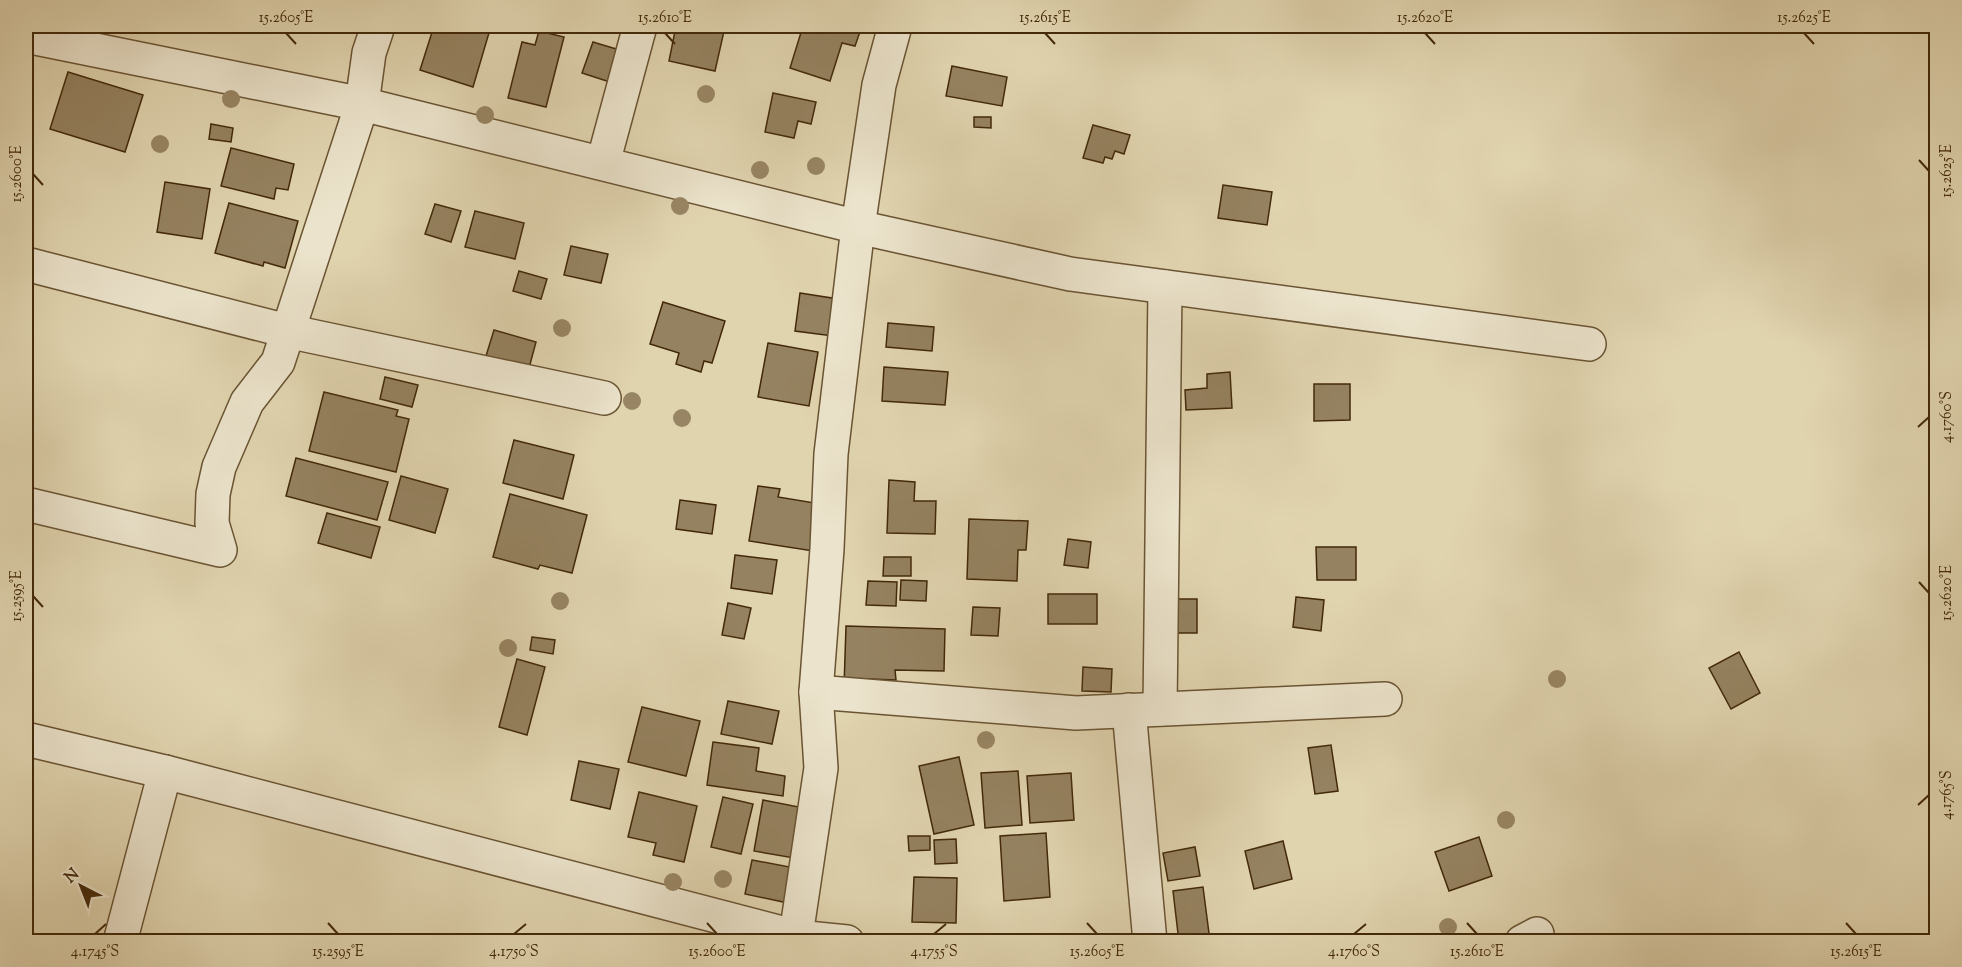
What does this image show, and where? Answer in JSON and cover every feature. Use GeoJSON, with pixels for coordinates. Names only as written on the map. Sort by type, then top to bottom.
{"type":"FeatureCollection","features":[{"type":"Feature","properties":{"kind":"street"},"geometry":{"type":"LineString","coordinates":[[26,504],[220,550],[212,523],[213,494],[219,467],[247,402],[278,362],[362,104],[369,53],[378,26]]}},
{"type":"Feature","properties":{"kind":"street"},"geometry":{"type":"LineString","coordinates":[[603,163],[640,26]]}},
{"type":"Feature","properties":{"kind":"street"},"geometry":{"type":"LineString","coordinates":[[796,939],[821,768],[816,692],[828,549],[831,454],[858,227],[879,85],[895,26]]}},
{"type":"Feature","properties":{"kind":"street"},"geometry":{"type":"LineString","coordinates":[[41,33],[362,104],[858,227],[1070,274],[1589,344]]}},
{"type":"Feature","properties":{"kind":"street"},"geometry":{"type":"LineString","coordinates":[[26,264],[287,331],[604,398]]}},
{"type":"Feature","properties":{"kind":"street"},"geometry":{"type":"LineString","coordinates":[[1150,942],[1144,710],[1165,287]]}},
{"type":"Feature","properties":{"kind":"street"},"geometry":{"type":"LineString","coordinates":[[816,692],[1076,713],[1385,699]]}},
{"type":"Feature","properties":{"kind":"street"},"geometry":{"type":"LineString","coordinates":[[26,739],[165,772],[796,939],[847,942]]}},
{"type":"Feature","properties":{"kind":"street"},"geometry":{"type":"LineString","coordinates":[[120,942],[165,772]]}},
{"type":"Feature","properties":{"kind":"building"},"geometry":{"type":"Polygon","coordinates":[[[434,26],[491,26],[473,87],[420,70],[434,26]]]}},
{"type":"Feature","properties":{"kind":"building"},"geometry":{"type":"Polygon","coordinates":[[[676,26],[700,26],[724,31],[715,71],[669,61],[676,26]]]}},
{"type":"Feature","properties":{"kind":"building"},"geometry":{"type":"Polygon","coordinates":[[[803,26],[862,26],[855,46],[842,43],[830,81],[790,68],[803,26]]]}},
{"type":"Feature","properties":{"kind":"building"},"geometry":{"type":"Polygon","coordinates":[[[539,31],[564,37],[546,107],[508,98],[522,42],[535,45],[539,31]]]}},
{"type":"Feature","properties":{"kind":"building"},"geometry":{"type":"Polygon","coordinates":[[[593,42],[623,51],[613,83],[582,73],[593,42]]]}},
{"type":"Feature","properties":{"kind":"building"},"geometry":{"type":"Polygon","coordinates":[[[952,66],[1007,77],[1002,106],[946,96],[952,66]]]}},
{"type":"Feature","properties":{"kind":"building"},"geometry":{"type":"Polygon","coordinates":[[[68,72],[143,95],[125,152],[50,129],[68,72]]]}},
{"type":"Feature","properties":{"kind":"building"},"geometry":{"type":"Polygon","coordinates":[[[773,93],[816,102],[811,124],[798,121],[794,138],[765,132],[773,93]]]}},
{"type":"Feature","properties":{"kind":"building"},"geometry":{"type":"Polygon","coordinates":[[[974,117],[991,117],[991,128],[974,127],[974,117]]]}},
{"type":"Feature","properties":{"kind":"building"},"geometry":{"type":"Polygon","coordinates":[[[211,124],[233,128],[231,142],[209,139],[211,124]]]}},
{"type":"Feature","properties":{"kind":"building"},"geometry":{"type":"Polygon","coordinates":[[[1093,125],[1130,135],[1124,154],[1115,151],[1112,159],[1105,157],[1103,163],[1083,158],[1093,125]]]}},
{"type":"Feature","properties":{"kind":"building"},"geometry":{"type":"Polygon","coordinates":[[[231,148],[294,164],[288,190],[276,188],[274,199],[221,186],[231,148]]]}},
{"type":"Feature","properties":{"kind":"building"},"geometry":{"type":"Polygon","coordinates":[[[165,182],[210,189],[202,239],[157,232],[165,182]]]}},
{"type":"Feature","properties":{"kind":"building"},"geometry":{"type":"Polygon","coordinates":[[[1223,185],[1272,192],[1267,225],[1218,218],[1223,185]]]}},
{"type":"Feature","properties":{"kind":"building"},"geometry":{"type":"Polygon","coordinates":[[[229,203],[298,221],[285,268],[264,262],[263,266],[215,253],[229,203]]]}},
{"type":"Feature","properties":{"kind":"building"},"geometry":{"type":"Polygon","coordinates":[[[435,204],[461,211],[451,242],[425,234],[435,204]]]}},
{"type":"Feature","properties":{"kind":"building"},"geometry":{"type":"Polygon","coordinates":[[[475,211],[524,223],[515,259],[465,247],[475,211]]]}},
{"type":"Feature","properties":{"kind":"building"},"geometry":{"type":"Polygon","coordinates":[[[571,246],[608,254],[601,283],[564,275],[571,246]]]}},
{"type":"Feature","properties":{"kind":"building"},"geometry":{"type":"Polygon","coordinates":[[[519,271],[547,279],[541,299],[513,291],[519,271]]]}},
{"type":"Feature","properties":{"kind":"building"},"geometry":{"type":"Polygon","coordinates":[[[800,293],[838,299],[833,336],[795,331],[800,293]]]}},
{"type":"Feature","properties":{"kind":"building"},"geometry":{"type":"Polygon","coordinates":[[[663,302],[725,321],[712,363],[704,361],[701,372],[676,364],[679,353],[650,344],[663,302]]]}},
{"type":"Feature","properties":{"kind":"building"},"geometry":{"type":"Polygon","coordinates":[[[888,323],[934,327],[932,351],[886,347],[888,323]]]}},
{"type":"Feature","properties":{"kind":"building"},"geometry":{"type":"Polygon","coordinates":[[[494,330],[536,342],[529,368],[486,356],[494,330]]]}},
{"type":"Feature","properties":{"kind":"building"},"geometry":{"type":"Polygon","coordinates":[[[768,343],[818,352],[809,406],[758,397],[768,343]]]}},
{"type":"Feature","properties":{"kind":"building"},"geometry":{"type":"Polygon","coordinates":[[[884,367],[948,372],[945,405],[882,401],[884,367]]]}},
{"type":"Feature","properties":{"kind":"building"},"geometry":{"type":"Polygon","coordinates":[[[1230,372],[1232,408],[1186,410],[1185,390],[1207,388],[1207,374],[1230,372]]]}},
{"type":"Feature","properties":{"kind":"building"},"geometry":{"type":"Polygon","coordinates":[[[385,377],[418,385],[412,407],[380,399],[385,377]]]}},
{"type":"Feature","properties":{"kind":"building"},"geometry":{"type":"Polygon","coordinates":[[[1314,384],[1350,384],[1350,420],[1314,421],[1314,384]]]}},
{"type":"Feature","properties":{"kind":"building"},"geometry":{"type":"Polygon","coordinates":[[[324,392],[398,410],[396,416],[409,419],[396,472],[309,451],[324,392]]]}},
{"type":"Feature","properties":{"kind":"building"},"geometry":{"type":"Polygon","coordinates":[[[514,440],[574,455],[563,499],[503,483],[514,440]]]}},
{"type":"Feature","properties":{"kind":"building"},"geometry":{"type":"Polygon","coordinates":[[[296,458],[388,482],[377,520],[286,496],[296,458]]]}},
{"type":"Feature","properties":{"kind":"building"},"geometry":{"type":"Polygon","coordinates":[[[401,476],[448,489],[435,533],[389,520],[401,476]]]}},
{"type":"Feature","properties":{"kind":"building"},"geometry":{"type":"Polygon","coordinates":[[[889,480],[915,482],[914,501],[936,501],[935,534],[887,533],[889,480]]]}},
{"type":"Feature","properties":{"kind":"building"},"geometry":{"type":"Polygon","coordinates":[[[758,486],[780,489],[778,497],[821,504],[813,551],[749,541],[758,486]]]}},
{"type":"Feature","properties":{"kind":"building"},"geometry":{"type":"Polygon","coordinates":[[[510,494],[587,515],[572,573],[540,565],[538,569],[493,557],[510,494]]]}},
{"type":"Feature","properties":{"kind":"building"},"geometry":{"type":"Polygon","coordinates":[[[680,500],[716,505],[712,534],[676,529],[680,500]]]}},
{"type":"Feature","properties":{"kind":"building"},"geometry":{"type":"Polygon","coordinates":[[[327,513],[380,527],[371,558],[318,543],[327,513]]]}},
{"type":"Feature","properties":{"kind":"building"},"geometry":{"type":"Polygon","coordinates":[[[969,519],[1028,521],[1026,550],[1018,550],[1017,581],[967,579],[969,519]]]}},
{"type":"Feature","properties":{"kind":"building"},"geometry":{"type":"Polygon","coordinates":[[[1068,539],[1091,542],[1088,568],[1064,565],[1068,539]]]}},
{"type":"Feature","properties":{"kind":"building"},"geometry":{"type":"Polygon","coordinates":[[[1316,547],[1356,547],[1356,580],[1317,580],[1316,547]]]}},
{"type":"Feature","properties":{"kind":"building"},"geometry":{"type":"Polygon","coordinates":[[[735,555],[777,560],[772,594],[731,588],[735,555]]]}},
{"type":"Feature","properties":{"kind":"building"},"geometry":{"type":"Polygon","coordinates":[[[884,557],[911,557],[911,576],[883,576],[884,557]]]}},
{"type":"Feature","properties":{"kind":"building"},"geometry":{"type":"Polygon","coordinates":[[[901,580],[927,581],[926,601],[900,600],[901,580]]]}},
{"type":"Feature","properties":{"kind":"building"},"geometry":{"type":"Polygon","coordinates":[[[868,581],[897,582],[896,606],[866,605],[868,581]]]}},
{"type":"Feature","properties":{"kind":"building"},"geometry":{"type":"Polygon","coordinates":[[[1048,594],[1097,594],[1097,624],[1048,624],[1048,594]]]}},
{"type":"Feature","properties":{"kind":"building"},"geometry":{"type":"Polygon","coordinates":[[[1296,597],[1324,600],[1321,631],[1293,627],[1296,597]]]}},
{"type":"Feature","properties":{"kind":"building"},"geometry":{"type":"Polygon","coordinates":[[[1176,599],[1197,599],[1197,633],[1175,633],[1176,599]]]}},
{"type":"Feature","properties":{"kind":"building"},"geometry":{"type":"Polygon","coordinates":[[[728,603],[751,608],[744,639],[722,635],[728,603]]]}},
{"type":"Feature","properties":{"kind":"building"},"geometry":{"type":"Polygon","coordinates":[[[973,607],[1000,608],[998,636],[971,635],[973,607]]]}},
{"type":"Feature","properties":{"kind":"building"},"geometry":{"type":"Polygon","coordinates":[[[846,626],[945,629],[944,671],[895,670],[896,680],[869,679],[869,687],[844,687],[846,626]]]}},
{"type":"Feature","properties":{"kind":"building"},"geometry":{"type":"Polygon","coordinates":[[[532,637],[555,640],[553,654],[530,650],[532,637]]]}},
{"type":"Feature","properties":{"kind":"building"},"geometry":{"type":"Polygon","coordinates":[[[1739,652],[1760,693],[1731,709],[1709,668],[1739,652]]]}},
{"type":"Feature","properties":{"kind":"building"},"geometry":{"type":"Polygon","coordinates":[[[517,659],[545,667],[527,735],[499,727],[517,659]]]}},
{"type":"Feature","properties":{"kind":"building"},"geometry":{"type":"Polygon","coordinates":[[[1083,667],[1112,669],[1111,692],[1082,691],[1083,667]]]}},
{"type":"Feature","properties":{"kind":"building"},"geometry":{"type":"Polygon","coordinates":[[[728,701],[779,711],[772,744],[721,734],[728,701]]]}},
{"type":"Feature","properties":{"kind":"building"},"geometry":{"type":"Polygon","coordinates":[[[642,707],[700,721],[686,776],[628,762],[642,707]]]}},
{"type":"Feature","properties":{"kind":"building"},"geometry":{"type":"Polygon","coordinates":[[[713,742],[759,748],[756,771],[785,776],[783,796],[707,785],[713,742]]]}},
{"type":"Feature","properties":{"kind":"building"},"geometry":{"type":"Polygon","coordinates":[[[1331,745],[1338,791],[1315,794],[1308,748],[1331,745]]]}},
{"type":"Feature","properties":{"kind":"building"},"geometry":{"type":"Polygon","coordinates":[[[959,757],[974,825],[934,834],[919,766],[959,757]]]}},
{"type":"Feature","properties":{"kind":"building"},"geometry":{"type":"Polygon","coordinates":[[[579,761],[619,769],[610,809],[571,800],[579,761]]]}},
{"type":"Feature","properties":{"kind":"building"},"geometry":{"type":"Polygon","coordinates":[[[1018,771],[1022,825],[985,828],[981,773],[1018,771]]]}},
{"type":"Feature","properties":{"kind":"building"},"geometry":{"type":"Polygon","coordinates":[[[1071,773],[1074,820],[1030,823],[1027,776],[1071,773]]]}},
{"type":"Feature","properties":{"kind":"building"},"geometry":{"type":"Polygon","coordinates":[[[639,792],[697,806],[684,862],[653,855],[656,843],[628,837],[639,792]]]}},
{"type":"Feature","properties":{"kind":"building"},"geometry":{"type":"Polygon","coordinates":[[[723,797],[753,804],[741,854],[711,847],[723,797]]]}},
{"type":"Feature","properties":{"kind":"building"},"geometry":{"type":"Polygon","coordinates":[[[763,800],[809,809],[800,859],[754,851],[763,800]]]}},
{"type":"Feature","properties":{"kind":"building"},"geometry":{"type":"Polygon","coordinates":[[[1046,833],[1050,897],[1004,901],[1000,836],[1046,833]]]}},
{"type":"Feature","properties":{"kind":"building"},"geometry":{"type":"Polygon","coordinates":[[[908,836],[930,836],[930,850],[909,851],[908,836]]]}},
{"type":"Feature","properties":{"kind":"building"},"geometry":{"type":"Polygon","coordinates":[[[1479,837],[1492,876],[1449,891],[1435,852],[1479,837]]]}},
{"type":"Feature","properties":{"kind":"building"},"geometry":{"type":"Polygon","coordinates":[[[956,839],[957,863],[935,864],[934,840],[956,839]]]}},
{"type":"Feature","properties":{"kind":"building"},"geometry":{"type":"Polygon","coordinates":[[[1283,841],[1292,879],[1254,889],[1245,851],[1283,841]]]}},
{"type":"Feature","properties":{"kind":"building"},"geometry":{"type":"Polygon","coordinates":[[[1195,847],[1200,876],[1168,881],[1163,853],[1195,847]]]}},
{"type":"Feature","properties":{"kind":"building"},"geometry":{"type":"Polygon","coordinates":[[[752,860],[795,868],[788,903],[745,894],[752,860]]]}},
{"type":"Feature","properties":{"kind":"building"},"geometry":{"type":"Polygon","coordinates":[[[914,877],[957,878],[956,923],[912,922],[914,877]]]}},
{"type":"Feature","properties":{"kind":"building"},"geometry":{"type":"Polygon","coordinates":[[[1203,887],[1210,941],[1179,942],[1173,891],[1203,887]]]}}]}
